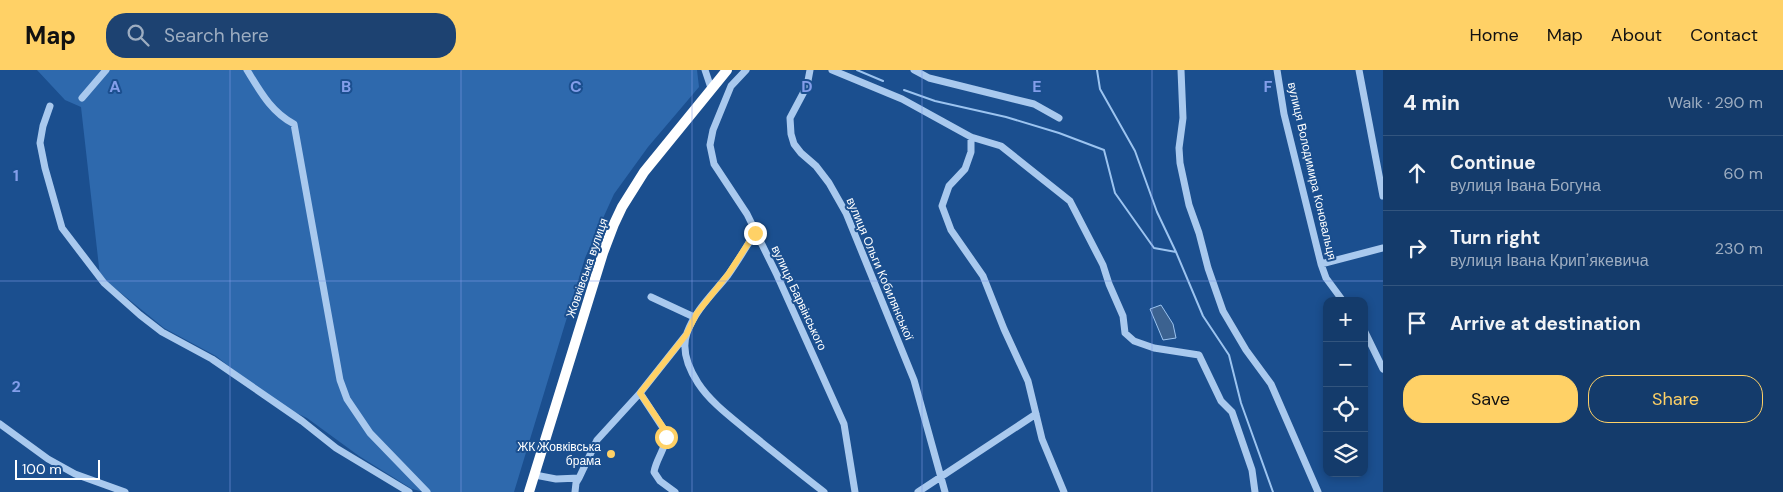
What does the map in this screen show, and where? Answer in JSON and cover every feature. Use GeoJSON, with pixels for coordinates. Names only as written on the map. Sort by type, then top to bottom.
{"type":"FeatureCollection","features":[{"type":"Feature","properties":{"kind":"highway","name":"Жовківська вулиця"},"geometry":{"type":"LineString","coordinates":[[529,492],[603,253],[614,224],[644,172],[727,70]]}},
{"type":"Feature","properties":{"kind":"street"},"geometry":{"type":"LineString","coordinates":[[82,98],[106,70]]}},
{"type":"Feature","properties":{"kind":"street"},"geometry":{"type":"LineString","coordinates":[[247,70],[272,108],[280,116],[294,124],[336,362],[347,399],[370,433],[427,492]]}},
{"type":"Feature","properties":{"kind":"street"},"geometry":{"type":"LineString","coordinates":[[706,70],[711,88]]}},
{"type":"Feature","properties":{"kind":"street","name":"вулиця Барвінського"},"geometry":{"type":"LineString","coordinates":[[746,70],[731,86],[713,130],[710,145],[714,164],[746,214],[777,275],[844,424],[855,492]]}},
{"type":"Feature","properties":{"kind":"street","name":"вулиця Ольги Кобилянської"},"geometry":{"type":"LineString","coordinates":[[810,70],[807,86],[790,118],[794,144],[816,166],[829,183],[846,213],[914,380],[945,492]]}},
{"type":"Feature","properties":{"kind":"street"},"geometry":{"type":"LineString","coordinates":[[832,70],[845,72],[902,99],[971,137],[1001,146],[1070,201],[1104,265],[1109,284],[1123,316],[1125,333],[1134,341],[1154,348],[1199,355],[1221,401],[1232,412],[1252,470],[1255,492]]}},
{"type":"Feature","properties":{"kind":"street"},"geometry":{"type":"LineString","coordinates":[[914,70],[929,78],[1034,104],[1058,118]]}},
{"type":"Feature","properties":{"kind":"street"},"geometry":{"type":"LineString","coordinates":[[1181,70],[1183,118],[1179,148],[1180,163],[1189,205],[1199,232],[1208,268],[1223,311],[1246,350],[1271,384],[1318,492]]}},
{"type":"Feature","properties":{"kind":"street","name":"вулиця Володимира Коновальця"},"geometry":{"type":"LineString","coordinates":[[1277,70],[1284,114],[1321,264],[1326,278],[1340,297]]}},
{"type":"Feature","properties":{"kind":"street"},"geometry":{"type":"LineString","coordinates":[[1359,70],[1383,196]]}},
{"type":"Feature","properties":{"kind":"street"},"geometry":{"type":"LineString","coordinates":[[50,106],[43,126],[40,143],[62,228],[100,279],[162,332],[212,359],[302,421],[336,448],[410,492]]}},
{"type":"Feature","properties":{"kind":"street"},"geometry":{"type":"LineString","coordinates":[[971,137],[971,152],[966,169],[949,186],[942,206],[952,230],[983,276],[1004,329],[1028,381],[1042,439],[1064,492]]}},
{"type":"Feature","properties":{"kind":"street"},"geometry":{"type":"LineString","coordinates":[[576,492],[576,483],[597,440],[640,393],[686,335],[694,317],[729,273],[755,233]]}},
{"type":"Feature","properties":{"kind":"street"},"geometry":{"type":"LineString","coordinates":[[1321,264],[1383,248]]}},
{"type":"Feature","properties":{"kind":"street"},"geometry":{"type":"LineString","coordinates":[[650,297],[694,317]]}},
{"type":"Feature","properties":{"kind":"street"},"geometry":{"type":"LineString","coordinates":[[686,335],[684,348],[687,359],[699,384],[710,397],[748,431],[824,492]]}},
{"type":"Feature","properties":{"kind":"street"},"geometry":{"type":"LineString","coordinates":[[1368,338],[1383,368]]}},
{"type":"Feature","properties":{"kind":"street"},"geometry":{"type":"LineString","coordinates":[[640,393],[665,430],[666,437],[654,472],[660,482],[675,492]]}},
{"type":"Feature","properties":{"kind":"street"},"geometry":{"type":"LineString","coordinates":[[918,492],[1036,414]]}},
{"type":"Feature","properties":{"kind":"street"},"geometry":{"type":"LineString","coordinates":[[0,424],[48,459],[74,474],[125,492]]}},
{"type":"Feature","properties":{"kind":"street"},"geometry":{"type":"LineString","coordinates":[[535,475],[556,479],[579,478]]}},
{"type":"Feature","properties":{"kind":"shaded area"},"geometry":{"type":"Polygon","coordinates":[[[37,70],[697,70],[699,87],[648,147],[614,194],[585,258],[514,492],[424,492],[412,489],[359,456],[307,418],[277,404],[216,356],[164,328],[100,276],[81,107],[65,100],[37,70]]]}},
{"type":"Feature","properties":{"kind":"shaded area"},"geometry":{"type":"Polygon","coordinates":[[[1161,305],[1173,324],[1176,338],[1163,340],[1150,309],[1161,305]]]}},
{"type":"Feature","properties":{"kind":"waterway"},"geometry":{"type":"LineString","coordinates":[[857,70],[883,81]]}},
{"type":"Feature","properties":{"kind":"waterway"},"geometry":{"type":"LineString","coordinates":[[1097,70],[1100,89],[1135,151],[1157,212],[1176,252]]}},
{"type":"Feature","properties":{"kind":"waterway"},"geometry":{"type":"LineString","coordinates":[[904,90],[935,101],[1006,117],[1059,133],[1104,150],[1115,193],[1154,248],[1176,252],[1203,316],[1229,355],[1241,403],[1273,492]]}},
{"type":"Feature","properties":{"kind":"place","name":"ЖК Жовківська брама"},"geometry":{"type":"Point","coordinates":[611,454]}},
{"type":"Feature","properties":{"kind":"route"},"geometry":{"type":"LineString","coordinates":[[666,437],[665,430],[640,393],[686,335],[697,313],[729,273],[755,233]]}}]}
